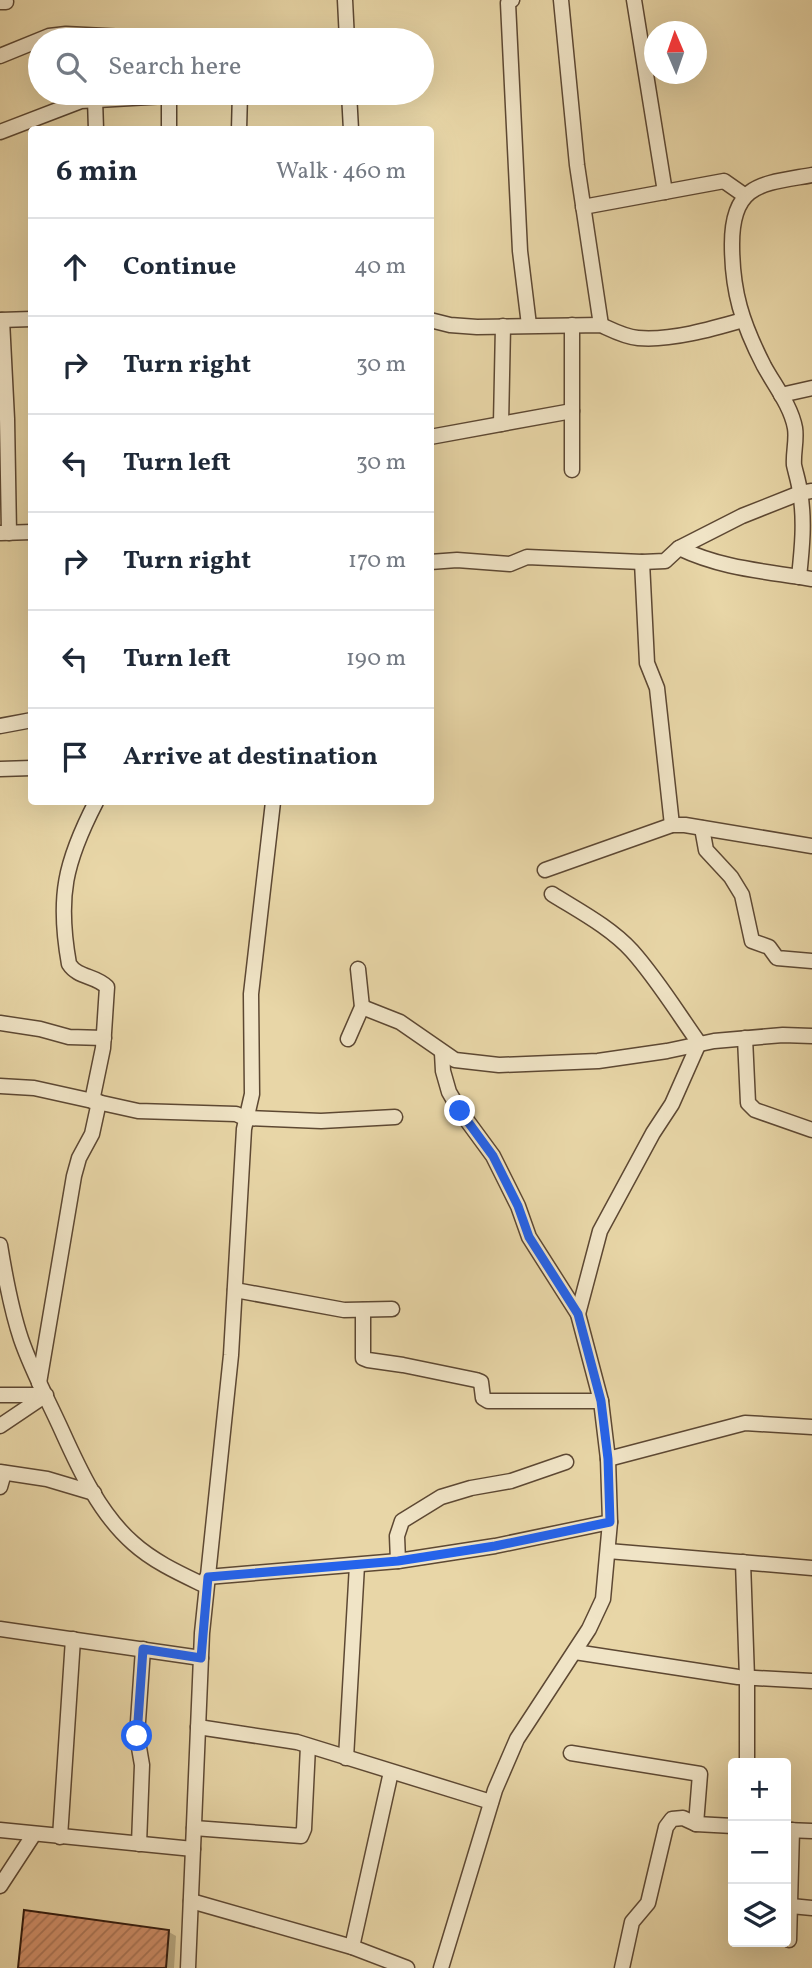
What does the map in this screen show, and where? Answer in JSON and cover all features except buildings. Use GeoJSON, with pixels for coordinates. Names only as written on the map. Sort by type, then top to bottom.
{"type":"FeatureCollection","features":[{"type":"Feature","properties":{"kind":"street"},"geometry":{"type":"LineString","coordinates":[[345,0],[346,28]]}},
{"type":"Feature","properties":{"kind":"street"},"geometry":{"type":"LineString","coordinates":[[512,0],[508,3],[520,251],[529,325]]}},
{"type":"Feature","properties":{"kind":"street"},"geometry":{"type":"LineString","coordinates":[[561,0],[583,207],[601,325]]}},
{"type":"Feature","properties":{"kind":"street"},"geometry":{"type":"LineString","coordinates":[[634,0],[665,192]]}},
{"type":"Feature","properties":{"kind":"street"},"geometry":{"type":"LineString","coordinates":[[0,56],[28,45]]}},
{"type":"Feature","properties":{"kind":"street"},"geometry":{"type":"LineString","coordinates":[[0,132],[71,105]]}},
{"type":"Feature","properties":{"kind":"street"},"geometry":{"type":"LineString","coordinates":[[95,105],[96,126]]}},
{"type":"Feature","properties":{"kind":"street"},"geometry":{"type":"LineString","coordinates":[[169,105],[169,126]]}},
{"type":"Feature","properties":{"kind":"street"},"geometry":{"type":"LineString","coordinates":[[239,126],[240,105]]}},
{"type":"Feature","properties":{"kind":"street"},"geometry":{"type":"LineString","coordinates":[[350,105],[351,126]]}},
{"type":"Feature","properties":{"kind":"street"},"geometry":{"type":"LineString","coordinates":[[679,548],[694,556],[739,569],[805,578],[802,547],[806,492],[794,464],[795,429],[743,320],[736,299],[732,274],[732,226],[736,207],[744,195],[763,185],[812,175]]}},
{"type":"Feature","properties":{"kind":"street"},"geometry":{"type":"LineString","coordinates":[[583,207],[724,181],[744,195]]}},
{"type":"Feature","properties":{"kind":"street"},"geometry":{"type":"LineString","coordinates":[[28,319],[1,320],[8,419],[5,533],[28,532]]}},
{"type":"Feature","properties":{"kind":"street"},"geometry":{"type":"LineString","coordinates":[[434,321],[477,327],[601,325],[638,338],[680,335],[743,320]]}},
{"type":"Feature","properties":{"kind":"street"},"geometry":{"type":"LineString","coordinates":[[572,325],[572,470]]}},
{"type":"Feature","properties":{"kind":"street"},"geometry":{"type":"LineString","coordinates":[[501,424],[503,326]]}},
{"type":"Feature","properties":{"kind":"street"},"geometry":{"type":"LineString","coordinates":[[781,395],[812,387]]}},
{"type":"Feature","properties":{"kind":"street"},"geometry":{"type":"LineString","coordinates":[[434,436],[572,411]]}},
{"type":"Feature","properties":{"kind":"street"},"geometry":{"type":"LineString","coordinates":[[434,562],[457,559],[510,564],[527,557],[665,561],[679,548],[743,516],[806,492]]}},
{"type":"Feature","properties":{"kind":"street"},"geometry":{"type":"LineString","coordinates":[[642,562],[648,663],[657,688],[672,825]]}},
{"type":"Feature","properties":{"kind":"street"},"geometry":{"type":"LineString","coordinates":[[0,726],[28,721]]}},
{"type":"Feature","properties":{"kind":"street"},"geometry":{"type":"LineString","coordinates":[[0,769],[28,768]]}},
{"type":"Feature","properties":{"kind":"street"},"geometry":{"type":"LineString","coordinates":[[0,1426],[42,1390],[74,1176],[79,1158],[92,1134],[104,1038],[107,987],[101,981],[73,971],[69,964],[62,909],[69,863],[95,805]]}},
{"type":"Feature","properties":{"kind":"street"},"geometry":{"type":"LineString","coordinates":[[188,1968],[201,1658],[231,1355],[246,1118],[252,1094],[251,994],[273,805]]}},
{"type":"Feature","properties":{"kind":"street"},"geometry":{"type":"LineString","coordinates":[[545,870],[672,825],[812,845]]}},
{"type":"Feature","properties":{"kind":"street"},"geometry":{"type":"LineString","coordinates":[[702,828],[706,850],[731,877],[742,895],[752,941],[769,947],[777,958],[812,961]]}},
{"type":"Feature","properties":{"kind":"street"},"geometry":{"type":"LineString","coordinates":[[552,894],[596,921],[631,949],[662,988],[699,1043]]}},
{"type":"Feature","properties":{"kind":"street"},"geometry":{"type":"LineString","coordinates":[[348,1039],[362,1007],[358,969]]}},
{"type":"Feature","properties":{"kind":"street"},"geometry":{"type":"LineString","coordinates":[[362,1007],[400,1022],[455,1060],[499,1065],[598,1060],[667,1051],[699,1043],[783,1035],[812,1036]]}},
{"type":"Feature","properties":{"kind":"street"},"geometry":{"type":"LineString","coordinates":[[0,1023],[69,1037],[104,1038]]}},
{"type":"Feature","properties":{"kind":"street"},"geometry":{"type":"LineString","coordinates":[[746,1038],[748,1103],[755,1110],[812,1130]]}},
{"type":"Feature","properties":{"kind":"street"},"geometry":{"type":"LineString","coordinates":[[578,1314],[600,1231],[653,1133],[672,1104],[699,1043]]}},
{"type":"Feature","properties":{"kind":"street"},"geometry":{"type":"LineString","coordinates":[[441,1968],[491,1802],[517,1740],[575,1652],[603,1599],[610,1522],[608,1459],[601,1401],[578,1314],[529,1237],[518,1206],[493,1156],[449,1092],[443,1072],[442,1052]]}},
{"type":"Feature","properties":{"kind":"street"},"geometry":{"type":"LineString","coordinates":[[0,1086],[34,1088],[138,1111],[236,1114],[246,1118],[321,1121],[395,1117]]}},
{"type":"Feature","properties":{"kind":"street"},"geometry":{"type":"LineString","coordinates":[[0,1245],[13,1311],[42,1390],[79,1468],[102,1507],[133,1543],[169,1568],[207,1582],[398,1561],[495,1546],[610,1522]]}},
{"type":"Feature","properties":{"kind":"street"},"geometry":{"type":"LineString","coordinates":[[235,1290],[344,1310],[392,1309]]}},
{"type":"Feature","properties":{"kind":"street"},"geometry":{"type":"LineString","coordinates":[[363,1310],[362,1351],[363,1358],[368,1360],[481,1382],[483,1398],[488,1401],[601,1401]]}},
{"type":"Feature","properties":{"kind":"street"},"geometry":{"type":"LineString","coordinates":[[0,1395],[42,1390]]}},
{"type":"Feature","properties":{"kind":"street"},"geometry":{"type":"LineString","coordinates":[[608,1459],[745,1423],[812,1427]]}},
{"type":"Feature","properties":{"kind":"street"},"geometry":{"type":"LineString","coordinates":[[398,1561],[397,1536],[402,1521],[441,1497],[511,1481],[566,1462]]}},
{"type":"Feature","properties":{"kind":"street"},"geometry":{"type":"LineString","coordinates":[[1,1478],[47,1479],[94,1493]]}},
{"type":"Feature","properties":{"kind":"street"},"geometry":{"type":"LineString","coordinates":[[608,1551],[812,1568]]}},
{"type":"Feature","properties":{"kind":"street"},"geometry":{"type":"LineString","coordinates":[[743,1562],[747,1758]]}},
{"type":"Feature","properties":{"kind":"street"},"geometry":{"type":"LineString","coordinates":[[346,1758],[356,1565]]}},
{"type":"Feature","properties":{"kind":"street"},"geometry":{"type":"LineString","coordinates":[[0,1629],[201,1658]]}},
{"type":"Feature","properties":{"kind":"street"},"geometry":{"type":"LineString","coordinates":[[60,1836],[73,1639]]}},
{"type":"Feature","properties":{"kind":"street"},"geometry":{"type":"LineString","coordinates":[[139,1844],[142,1765],[137,1736],[143,1649]]}},
{"type":"Feature","properties":{"kind":"street"},"geometry":{"type":"LineString","coordinates":[[575,1652],[747,1678],[812,1681]]}},
{"type":"Feature","properties":{"kind":"street"},"geometry":{"type":"LineString","coordinates":[[198,1727],[297,1742],[491,1802]]}},
{"type":"Feature","properties":{"kind":"street"},"geometry":{"type":"LineString","coordinates":[[194,1828],[301,1836],[304,1829],[308,1746]]}},
{"type":"Feature","properties":{"kind":"street"},"geometry":{"type":"LineString","coordinates":[[572,1753],[700,1774],[696,1824]]}},
{"type":"Feature","properties":{"kind":"street"},"geometry":{"type":"LineString","coordinates":[[352,1947],[391,1772]]}},
{"type":"Feature","properties":{"kind":"street"},"geometry":{"type":"LineString","coordinates":[[622,1968],[632,1922],[648,1903],[666,1827],[672,1819],[683,1818],[696,1824],[728,1826]]}},
{"type":"Feature","properties":{"kind":"street"},"geometry":{"type":"LineString","coordinates":[[0,1830],[193,1849]]}},
{"type":"Feature","properties":{"kind":"street"},"geometry":{"type":"LineString","coordinates":[[791,1830],[812,1831]]}},
{"type":"Feature","properties":{"kind":"street"},"geometry":{"type":"LineString","coordinates":[[0,1886],[34,1834]]}},
{"type":"Feature","properties":{"kind":"street"},"geometry":{"type":"LineString","coordinates":[[191,1900],[352,1947],[407,1968]]}},
{"type":"Feature","properties":{"kind":"street"},"geometry":{"type":"LineString","coordinates":[[791,1906],[812,1908]]}},
{"type":"Feature","properties":{"kind":"route"},"geometry":{"type":"LineString","coordinates":[[137,1736],[143,1649],[201,1658],[208,1577],[398,1561],[495,1546],[610,1522],[608,1459],[601,1401],[578,1314],[529,1237],[518,1206],[493,1156],[460,1111]]}}]}
